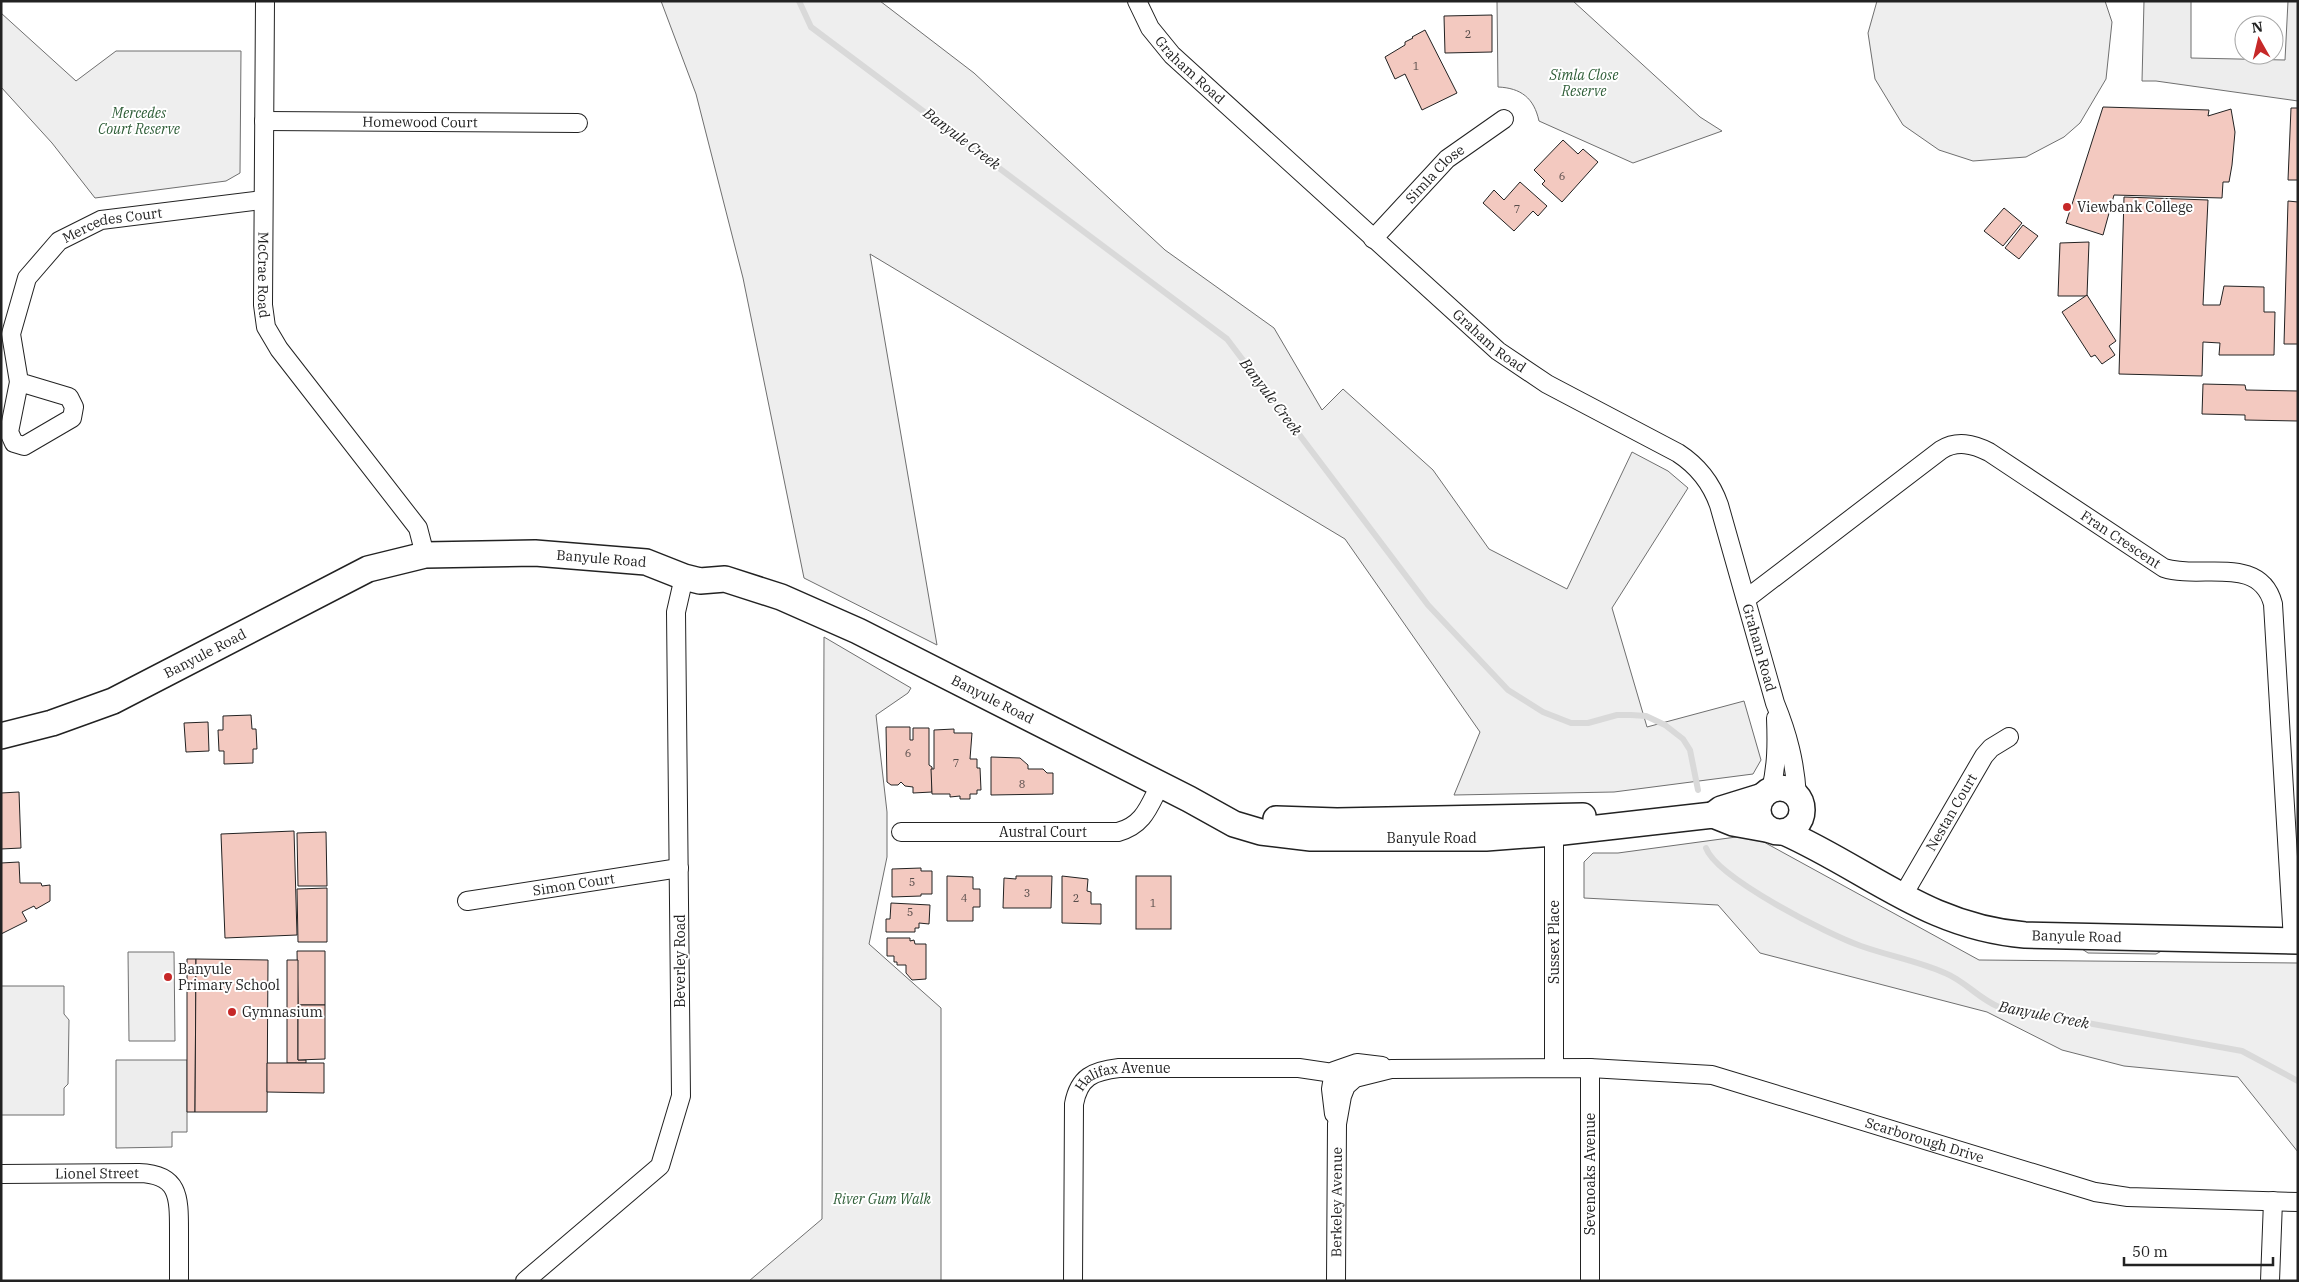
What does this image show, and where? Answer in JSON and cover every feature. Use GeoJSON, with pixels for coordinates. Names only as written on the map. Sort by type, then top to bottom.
{"type":"FeatureCollection","features":[{"type":"Feature","properties":{"kind":"street","name":"McCrae Road"},"geometry":{"type":"LineString","coordinates":[[265,1],[262,200],[263,305],[266,327],[279,349],[418,528],[425,555]]}},
{"type":"Feature","properties":{"kind":"street","name":"Graham Road"},"geometry":{"type":"LineString","coordinates":[[1137,1],[1150,28],[1172,55],[1474,331],[1522,369],[1576,400],[1678,453],[1697,468],[1714,490],[1719,505],[1775,703],[1787,732],[1800,804]]}},
{"type":"Feature","properties":{"kind":"street","name":"Simla Close"},"geometry":{"type":"LineString","coordinates":[[1373,239],[1447,159],[1504,118]]}},
{"type":"Feature","properties":{"kind":"street","name":"Homewood Court"},"geometry":{"type":"LineString","coordinates":[[264,120],[578,123]]}},
{"type":"Feature","properties":{"kind":"street","name":"Mercedes Court"},"geometry":{"type":"LineString","coordinates":[[19,382],[11,334],[24,287],[27,278],[59,240],[101,220],[262,200]]}},
{"type":"Feature","properties":{"kind":"street","name":"Fran Crescent"},"geometry":{"type":"LineString","coordinates":[[1746,599],[1941,450],[1947,446],[1964,444],[1989,452],[2164,568],[2182,572],[2234,572],[2254,578],[2270,592],[2273,604],[2295,941]]}},
{"type":"Feature","properties":{"kind":"street","name":"Banyule Road"},"geometry":{"type":"LineString","coordinates":[[1,736],[52,723],[113,701],[368,569],[425,555],[476,552],[544,554],[646,562],[684,577],[700,580],[726,579],[781,596],[824,614],[1189,799],[1234,824],[1288,837],[1447,838],[1554,825],[1713,815],[1733,823],[1775,830],[1817,848],[1902,897],[1946,918],[2004,934],[2295,941]]}},
{"type":"Feature","properties":{"kind":"street","name":"Beverley Road"},"geometry":{"type":"LineString","coordinates":[[525,1281],[660,1166],[681,1096],[676,612],[684,577]]}},
{"type":"Feature","properties":{"kind":"street","name":"Graham Road"},"geometry":{"type":"LineString","coordinates":[[1767,793],[1776,769],[1775,703]]}},
{"type":"Feature","properties":{"kind":"street","name":"Nestan Court"},"geometry":{"type":"LineString","coordinates":[[1902,897],[1984,756],[1991,748],[2010,737]]}},
{"type":"Feature","properties":{"kind":"street","name":"Austral Court"},"geometry":{"type":"LineString","coordinates":[[901,832],[1118,832],[1129,829],[1140,822],[1160,785]]}},
{"type":"Feature","properties":{"kind":"street"},"geometry":{"type":"LineString","coordinates":[[1785,788],[1800,804],[1797,824],[1775,830],[1761,824],[1757,809],[1767,793],[1785,788]]}},
{"type":"Feature","properties":{"kind":"street","name":"Banyule Road"},"geometry":{"type":"LineString","coordinates":[[1713,815],[1722,809],[1767,793]]}},
{"type":"Feature","properties":{"kind":"street","name":"Banyule Road"},"geometry":{"type":"LineString","coordinates":[[1189,799],[1240,813],[1273,819],[1337,821],[1451,818],[1554,825]]}},
{"type":"Feature","properties":{"kind":"street","name":"Banyule Road"},"geometry":{"type":"LineString","coordinates":[[1800,804],[1868,878]]}},
{"type":"Feature","properties":{"kind":"street","name":"Sussex Place"},"geometry":{"type":"LineString","coordinates":[[1554,825],[1554,1068]]}},
{"type":"Feature","properties":{"kind":"street","name":"Simon Court"},"geometry":{"type":"LineString","coordinates":[[467,902],[679,868]]}},
{"type":"Feature","properties":{"kind":"street"},"geometry":{"type":"LineString","coordinates":[[1332,1075],[1338,1068],[1357,1063],[1370,1063],[1391,1069]]}},
{"type":"Feature","properties":{"kind":"street","name":"Halifax Avenue"},"geometry":{"type":"LineString","coordinates":[[1073,1281],[1074,1104],[1076,1093],[1082,1082],[1096,1073],[1118,1068],[1299,1068],[1332,1075],[1349,1082]]}},
{"type":"Feature","properties":{"kind":"street"},"geometry":{"type":"LineString","coordinates":[[1349,1082],[1362,1075],[1391,1069],[1554,1068]]}},
{"type":"Feature","properties":{"kind":"street","name":"Scarborough Drive"},"geometry":{"type":"LineString","coordinates":[[1554,1068],[1692,1073],[1726,1078],[2104,1194],[2128,1197],[2298,1202]]}},
{"type":"Feature","properties":{"kind":"street","name":"Sevenoaks Avenue"},"geometry":{"type":"LineString","coordinates":[[1590,1068],[1590,1281]]}},
{"type":"Feature","properties":{"kind":"street","name":"Berkeley Avenue"},"geometry":{"type":"LineString","coordinates":[[1332,1075],[1332,1104],[1337,1124]]}},
{"type":"Feature","properties":{"kind":"street","name":"Berkeley Avenue"},"geometry":{"type":"LineString","coordinates":[[1336,1281],[1337,1124],[1342,1096],[1349,1082]]}},
{"type":"Feature","properties":{"kind":"street","name":"Lionel Street"},"geometry":{"type":"LineString","coordinates":[[1,1174],[151,1173],[164,1178],[173,1186],[179,1200],[178,1281]]}},
{"type":"Feature","properties":{"kind":"street"},"geometry":{"type":"LineString","coordinates":[[2270,1281],[2273,1201]]}},
{"type":"Feature","properties":{"kind":"green space"},"geometry":{"type":"Polygon","coordinates":[[[661,1],[880,1],[974,73],[1165,250],[1274,328],[1322,410],[1343,389],[1433,470],[1489,549],[1567,589],[1632,452],[1668,471],[1688,488],[1612,608],[1647,727],[1744,701],[1761,760],[1753,774],[1614,792],[1454,795],[1480,732],[1345,539],[870,254],[937,645],[804,578],[743,278],[696,94],[661,1]]]}},
{"type":"Feature","properties":{"kind":"green space","name":"Simla Close Reserve"},"geometry":{"type":"Polygon","coordinates":[[[1497,1],[1573,1],[1700,117],[1722,131],[1633,163],[1539,121],[1530,100],[1520,92],[1498,87],[1497,1]]]}},
{"type":"Feature","properties":{"kind":"green space"},"geometry":{"type":"Polygon","coordinates":[[[1877,1],[2105,1],[2112,22],[2106,79],[2080,123],[2064,137],[2026,157],[1973,161],[1939,150],[1903,125],[1875,79],[1868,33],[1877,1]]]}},
{"type":"Feature","properties":{"kind":"green space","name":"Mercedes Court Reserve"},"geometry":{"type":"Polygon","coordinates":[[[1,13],[76,81],[116,51],[241,51],[240,173],[226,181],[95,198],[52,143],[1,87],[1,13]]]}},
{"type":"Feature","properties":{"kind":"green space","name":"River Gum Walk"},"geometry":{"type":"Polygon","coordinates":[[[824,637],[911,688],[908,693],[876,715],[887,812],[887,857],[869,944],[941,1008],[941,1281],[749,1281],[822,1219],[824,637]]]}},
{"type":"Feature","properties":{"kind":"green space"},"geometry":{"type":"Polygon","coordinates":[[[1751,835],[1979,960],[2298,963],[2298,1152],[2238,1077],[2124,1066],[2062,1050],[1987,1012],[1760,953],[1718,905],[1584,898],[1584,862],[1593,853],[1618,853],[1751,835]]]}},
{"type":"Feature","properties":{"kind":"green space"},"geometry":{"type":"Polygon","coordinates":[[[128,952],[174,952],[175,1041],[129,1041],[128,952]]]}},
{"type":"Feature","properties":{"kind":"green space"},"geometry":{"type":"Polygon","coordinates":[[[1,986],[64,986],[64,1014],[69,1020],[68,1084],[64,1088],[64,1115],[1,1115],[1,986]]]}},
{"type":"Feature","properties":{"kind":"shaded area"},"geometry":{"type":"Polygon","coordinates":[[[2144,1],[2191,1],[2191,58],[2234,59],[2234,65],[2284,65],[2288,1],[2298,1],[2298,101],[2156,81],[2142,81],[2144,1]]]}},
{"type":"Feature","properties":{"kind":"shaded area"},"geometry":{"type":"Polygon","coordinates":[[[2076,945],[2169,947],[2156,954],[2088,953],[2076,945]]]}},
{"type":"Feature","properties":{"kind":"shaded area"},"geometry":{"type":"Polygon","coordinates":[[[116,1060],[187,1060],[187,1132],[172,1132],[172,1147],[116,1148],[116,1060]]]}},
{"type":"Feature","properties":{"kind":"building"},"geometry":{"type":"Polygon","coordinates":[[[1492,15],[1492,52],[1445,53],[1444,16],[1492,15]]]}},
{"type":"Feature","properties":{"kind":"building"},"geometry":{"type":"Polygon","coordinates":[[[1425,30],[1457,93],[1422,110],[1405,74],[1395,79],[1385,57],[1425,30]]]}},
{"type":"Feature","properties":{"kind":"building"},"geometry":{"type":"Polygon","coordinates":[[[2103,107],[2209,110],[2208,116],[2231,109],[2235,132],[2232,165],[2229,182],[2223,182],[2222,198],[2114,195],[2103,235],[2066,223],[2103,107]]]}},
{"type":"Feature","properties":{"kind":"building"},"geometry":{"type":"Polygon","coordinates":[[[2291,108],[2298,108],[2298,180],[2288,180],[2291,108]]]}},
{"type":"Feature","properties":{"kind":"building"},"geometry":{"type":"Polygon","coordinates":[[[1563,140],[1578,154],[1583,149],[1598,162],[1562,202],[1542,184],[1545,181],[1534,170],[1563,140]]]}},
{"type":"Feature","properties":{"kind":"building"},"geometry":{"type":"Polygon","coordinates":[[[1520,182],[1547,206],[1538,216],[1533,211],[1514,231],[1483,203],[1494,190],[1504,200],[1520,182]]]}},
{"type":"Feature","properties":{"kind":"building"},"geometry":{"type":"Polygon","coordinates":[[[2124,197],[2208,200],[2203,305],[2220,305],[2224,286],[2264,287],[2264,312],[2275,312],[2274,355],[2219,355],[2220,343],[2203,342],[2202,376],[2119,374],[2124,197]]]}},
{"type":"Feature","properties":{"kind":"building"},"geometry":{"type":"Polygon","coordinates":[[[2288,201],[2298,202],[2298,344],[2284,344],[2288,201]]]}},
{"type":"Feature","properties":{"kind":"building"},"geometry":{"type":"Polygon","coordinates":[[[2004,208],[2022,223],[2003,246],[1984,231],[2004,208]]]}},
{"type":"Feature","properties":{"kind":"building"},"geometry":{"type":"Polygon","coordinates":[[[2023,225],[2038,236],[2019,259],[2005,248],[2023,225]]]}},
{"type":"Feature","properties":{"kind":"building"},"geometry":{"type":"Polygon","coordinates":[[[2089,242],[2087,296],[2058,296],[2060,243],[2089,242]]]}},
{"type":"Feature","properties":{"kind":"building"},"geometry":{"type":"Polygon","coordinates":[[[2087,295],[2116,341],[2109,346],[2115,355],[2102,364],[2095,355],[2091,357],[2062,312],[2087,295]]]}},
{"type":"Feature","properties":{"kind":"building"},"geometry":{"type":"Polygon","coordinates":[[[2203,384],[2245,385],[2246,390],[2298,391],[2298,421],[2245,420],[2245,415],[2202,414],[2203,384]]]}},
{"type":"Feature","properties":{"kind":"building"},"geometry":{"type":"Polygon","coordinates":[[[251,715],[252,729],[256,729],[257,749],[253,749],[253,763],[224,764],[224,751],[219,751],[218,730],[223,730],[223,716],[251,715]]]}},
{"type":"Feature","properties":{"kind":"building"},"geometry":{"type":"Polygon","coordinates":[[[208,722],[209,751],[186,752],[184,723],[208,722]]]}},
{"type":"Feature","properties":{"kind":"building"},"geometry":{"type":"Polygon","coordinates":[[[886,727],[910,727],[910,740],[913,740],[913,728],[929,728],[929,765],[932,767],[932,792],[913,793],[913,787],[905,786],[901,782],[898,785],[891,785],[887,782],[886,727]]]}},
{"type":"Feature","properties":{"kind":"building"},"geometry":{"type":"Polygon","coordinates":[[[954,729],[954,733],[972,733],[970,759],[977,759],[977,768],[980,768],[981,790],[977,790],[977,794],[970,794],[970,799],[960,799],[960,796],[950,797],[950,794],[932,794],[931,769],[934,769],[934,730],[954,729]]]}},
{"type":"Feature","properties":{"kind":"building"},"geometry":{"type":"Polygon","coordinates":[[[991,757],[1020,758],[1028,765],[1028,769],[1043,769],[1047,773],[1053,773],[1053,794],[991,795],[991,757]]]}},
{"type":"Feature","properties":{"kind":"building"},"geometry":{"type":"Polygon","coordinates":[[[19,792],[21,848],[1,849],[1,793],[19,792]]]}},
{"type":"Feature","properties":{"kind":"building"},"geometry":{"type":"Polygon","coordinates":[[[294,831],[297,935],[225,938],[221,834],[294,831]]]}},
{"type":"Feature","properties":{"kind":"building"},"geometry":{"type":"Polygon","coordinates":[[[326,832],[327,886],[298,886],[297,833],[326,832]]]}},
{"type":"Feature","properties":{"kind":"building"},"geometry":{"type":"Polygon","coordinates":[[[19,862],[20,883],[41,883],[42,886],[50,885],[50,901],[36,909],[34,906],[22,912],[27,921],[1,934],[1,863],[19,862]]]}},
{"type":"Feature","properties":{"kind":"building"},"geometry":{"type":"Polygon","coordinates":[[[921,868],[921,871],[932,871],[932,894],[892,897],[892,869],[921,868]]]}},
{"type":"Feature","properties":{"kind":"building"},"geometry":{"type":"Polygon","coordinates":[[[947,876],[973,877],[973,889],[980,889],[980,907],[973,907],[973,921],[947,921],[947,876]]]}},
{"type":"Feature","properties":{"kind":"building"},"geometry":{"type":"Polygon","coordinates":[[[1016,876],[1052,876],[1051,908],[1003,908],[1004,878],[1016,879],[1016,876]]]}},
{"type":"Feature","properties":{"kind":"building"},"geometry":{"type":"Polygon","coordinates":[[[1062,876],[1088,879],[1087,891],[1091,892],[1091,904],[1101,904],[1101,924],[1062,923],[1062,876]]]}},
{"type":"Feature","properties":{"kind":"building"},"geometry":{"type":"Polygon","coordinates":[[[1136,876],[1171,876],[1171,929],[1136,929],[1136,876]]]}},
{"type":"Feature","properties":{"kind":"building"},"geometry":{"type":"Polygon","coordinates":[[[327,888],[327,942],[298,942],[297,889],[327,888]]]}},
{"type":"Feature","properties":{"kind":"building"},"geometry":{"type":"Polygon","coordinates":[[[891,903],[930,905],[929,924],[919,923],[919,928],[915,928],[915,932],[886,932],[886,919],[890,919],[891,903]]]}},
{"type":"Feature","properties":{"kind":"building"},"geometry":{"type":"Polygon","coordinates":[[[887,938],[910,938],[910,941],[914,940],[915,944],[926,944],[926,979],[912,980],[906,973],[906,965],[897,965],[897,962],[894,962],[894,956],[887,956],[887,938]]]}},
{"type":"Feature","properties":{"kind":"building"},"geometry":{"type":"Polygon","coordinates":[[[297,951],[325,951],[325,1005],[298,1005],[297,951]]]}},
{"type":"Feature","properties":{"kind":"building"},"geometry":{"type":"Polygon","coordinates":[[[187,959],[196,959],[195,1112],[187,1112],[187,959]]]}},
{"type":"Feature","properties":{"kind":"building","name":"Gymnasium"},"geometry":{"type":"Polygon","coordinates":[[[196,959],[268,960],[267,1112],[195,1112],[196,959]]]}},
{"type":"Feature","properties":{"kind":"building"},"geometry":{"type":"Polygon","coordinates":[[[287,960],[298,960],[298,1060],[306,1060],[306,1063],[287,1063],[287,960]]]}},
{"type":"Feature","properties":{"kind":"building"},"geometry":{"type":"Polygon","coordinates":[[[298,1005],[325,1005],[325,1059],[298,1060],[298,1005]]]}},
{"type":"Feature","properties":{"kind":"building"},"geometry":{"type":"Polygon","coordinates":[[[267,1063],[324,1063],[324,1093],[267,1092],[267,1063]]]}},
{"type":"Feature","properties":{"kind":"waterway","name":"Banyule Creek"},"geometry":{"type":"LineString","coordinates":[[799,1],[811,27],[1227,339],[1428,605],[1508,690],[1543,712],[1571,723],[1588,723],[1617,715],[1631,715],[1646,716],[1665,725],[1683,739],[1690,750],[1698,790]]}},
{"type":"Feature","properties":{"kind":"waterway","name":"Banyule Creek"},"geometry":{"type":"LineString","coordinates":[[1706,848],[1715,860],[1730,874],[1751,889],[1801,918],[1861,946],[1924,965],[1952,976],[1999,1007],[2242,1051],[2298,1081]]}},
{"type":"Feature","properties":{"kind":"place","name":"Viewbank College"},"geometry":{"type":"Point","coordinates":[2067,207]}},
{"type":"Feature","properties":{"kind":"place","name":"Banyule Primary School"},"geometry":{"type":"Point","coordinates":[168,977]}},
{"type":"Feature","properties":{"kind":"place","name":"Gymnasium"},"geometry":{"type":"Point","coordinates":[232,1012]}}]}
